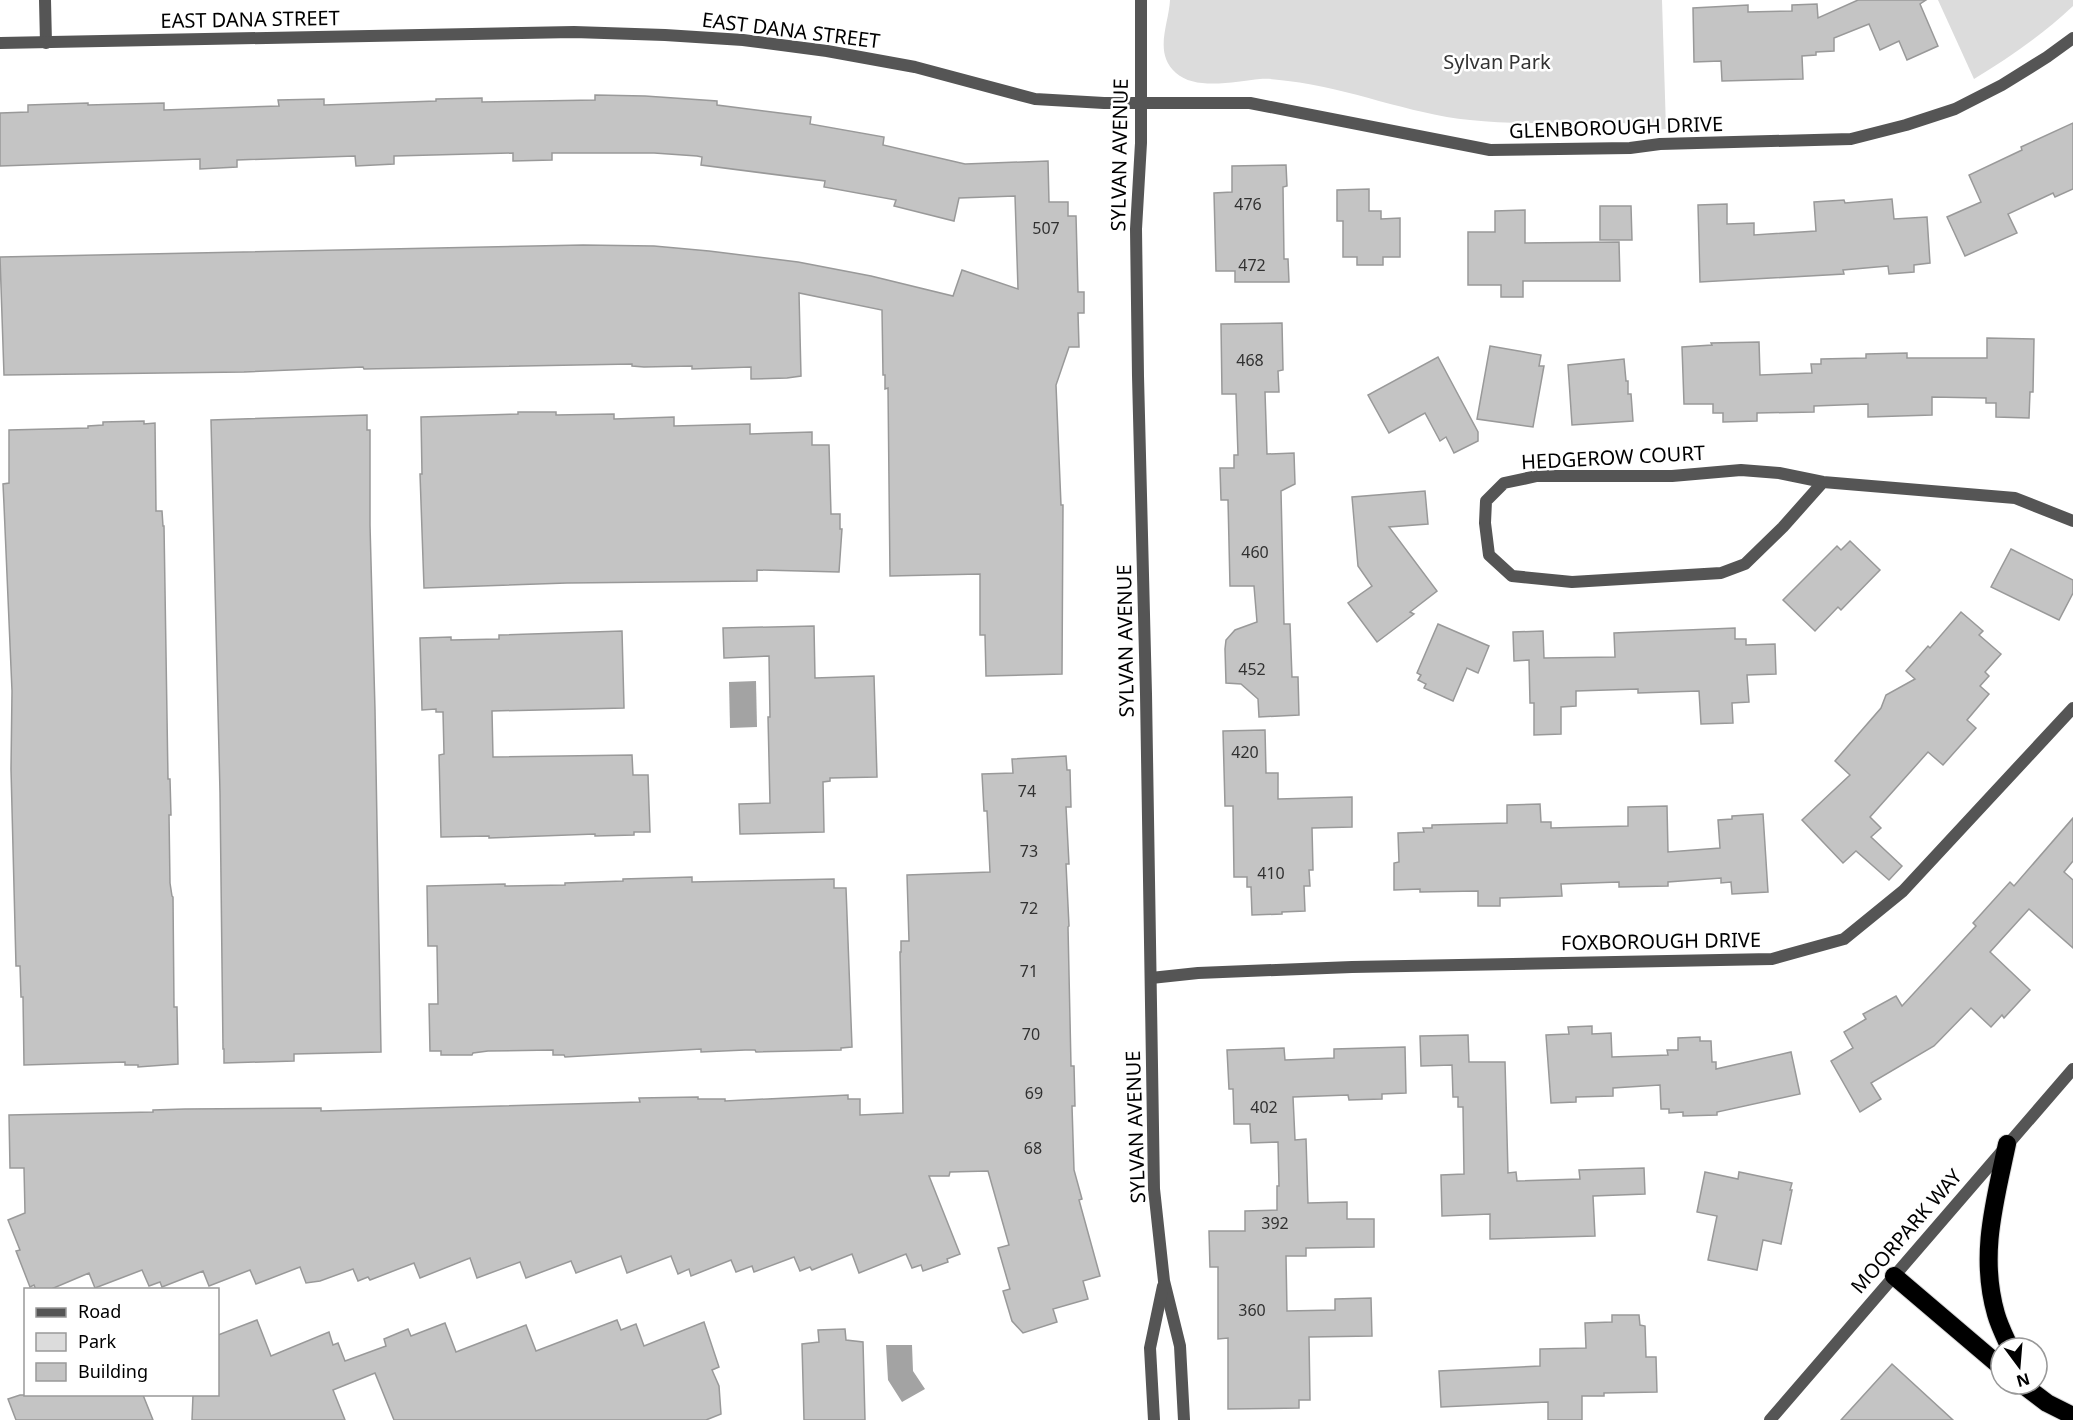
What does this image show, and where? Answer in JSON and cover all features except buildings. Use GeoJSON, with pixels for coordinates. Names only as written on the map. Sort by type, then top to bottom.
{"type":"FeatureCollection","features":[{"type":"Feature","properties":{"kind":"highway"},"geometry":{"type":"LineString","coordinates":[[2005,1336],[1996,1314],[1988,1264],[1990,1219],[2007,1144]]}},
{"type":"Feature","properties":{"kind":"highway"},"geometry":{"type":"LineString","coordinates":[[1894,1276],[1989,1357]]}},
{"type":"Feature","properties":{"kind":"highway"},"geometry":{"type":"LineString","coordinates":[[2037,1396],[2047,1404],[2073,1416]]}},
{"type":"Feature","properties":{"kind":"highway"},"geometry":{"type":"LineString","coordinates":[[2041,1396],[2047,1404]]}},
{"type":"Feature","properties":{"kind":"street"},"geometry":{"type":"LineString","coordinates":[[45,0],[46,43]]}},
{"type":"Feature","properties":{"kind":"street","name":"SYLVAN AVENUE"},"geometry":{"type":"LineString","coordinates":[[1141,0],[1137,263],[1154,1189],[1164,1281],[1180,1346],[1184,1420]]}},
{"type":"Feature","properties":{"kind":"street","name":"EAST DANA STREET"},"geometry":{"type":"LineString","coordinates":[[0,43],[574,32],[665,35],[743,40],[827,51],[915,67],[1035,99],[1061,102],[1141,103]]}},
{"type":"Feature","properties":{"kind":"street","name":"GLENBOROUGH DRIVE"},"geometry":{"type":"LineString","coordinates":[[1141,103],[1250,103],[1491,150],[1630,148],[1660,144],[1851,139],[1955,109],[2002,85],[2073,38]]}},
{"type":"Feature","properties":{"kind":"street","name":"HEDGEROW COURT"},"geometry":{"type":"LineString","coordinates":[[1823,482],[1783,527],[1745,564],[1721,573],[1572,582],[1512,576],[1490,555],[1485,523],[1486,501],[1504,483],[1537,476],[1672,476],[1741,470],[1779,473],[1823,482],[2015,498],[2073,521]]}},
{"type":"Feature","properties":{"kind":"street","name":"FOXBOROUGH DRIVE"},"geometry":{"type":"LineString","coordinates":[[1151,978],[1198,973],[1352,967],[1772,959],[1844,939],[1903,891],[2073,708]]}},
{"type":"Feature","properties":{"kind":"street","name":"MOORPARK WAY"},"geometry":{"type":"LineString","coordinates":[[1770,1420],[2073,1069]]}},
{"type":"Feature","properties":{"kind":"street","name":"SYLVAN AVENUE"},"geometry":{"type":"LineString","coordinates":[[1154,1420],[1150,1348],[1164,1281]]}},
{"type":"Feature","properties":{"kind":"green space","name":"Sylvan Park"},"geometry":{"type":"Polygon","coordinates":[[[1170,0],[1662,0],[1666,129],[1651,129],[1607,121],[1523,123],[1470,120],[1424,112],[1311,84],[1274,79],[1217,84],[1194,82],[1176,73],[1165,57],[1164,38],[1170,0]]]}},
{"type":"Feature","properties":{"kind":"green space"},"geometry":{"type":"Polygon","coordinates":[[[1938,0],[2073,0],[2073,6],[2050,27],[1974,79],[1938,0]]]}},
{"type":"Feature","properties":{"kind":"shaded area"},"geometry":{"type":"Polygon","coordinates":[[[756,681],[757,727],[730,728],[729,682],[756,681]]]}},
{"type":"Feature","properties":{"kind":"shaded area"},"geometry":{"type":"Polygon","coordinates":[[[886,1345],[912,1345],[913,1371],[925,1389],[902,1402],[888,1380],[886,1345]]]}}]}
